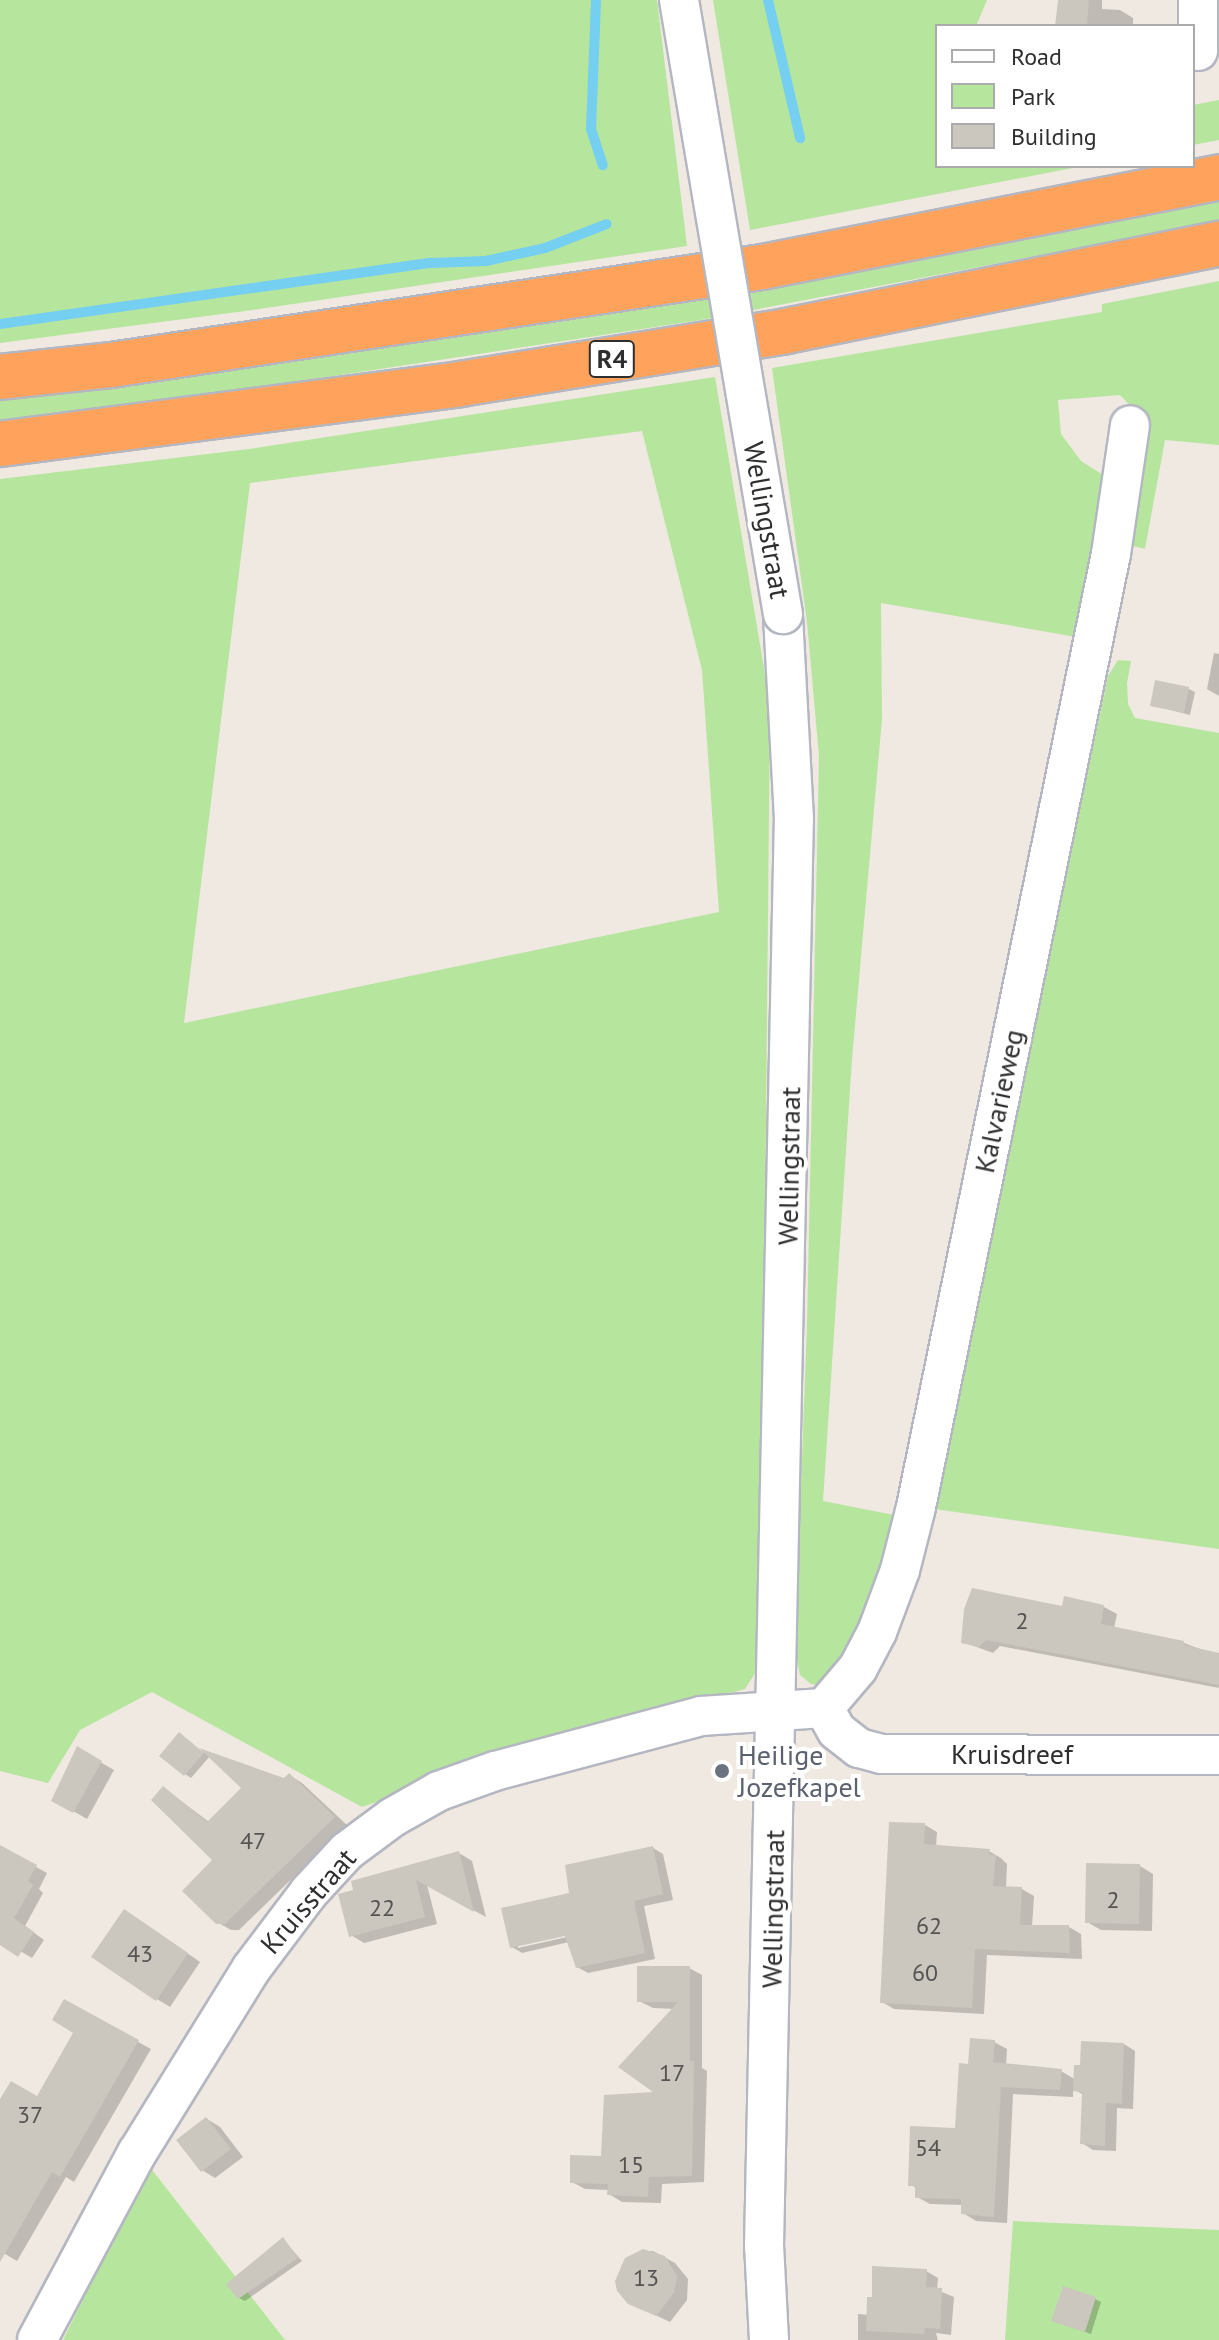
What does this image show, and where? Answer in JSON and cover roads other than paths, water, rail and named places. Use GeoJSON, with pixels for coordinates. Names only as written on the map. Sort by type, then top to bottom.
{"type":"FeatureCollection","features":[{"type":"Feature","properties":{"kind":"highway"},"geometry":{"type":"LineString","coordinates":[[0,377],[111,365],[762,267],[1219,177]]}},
{"type":"Feature","properties":{"kind":"highway","name":"R4"},"geometry":{"type":"LineString","coordinates":[[0,444],[460,384],[771,333],[1219,244]]}},
{"type":"Feature","properties":{"kind":"street","name":"Wellingstraat"},"geometry":{"type":"LineString","coordinates":[[679,0],[783,614],[794,819],[779,1649],[773,1709],[776,1775],[764,2246],[769,2340]]}},
{"type":"Feature","properties":{"kind":"street"},"geometry":{"type":"LineString","coordinates":[[1198,0],[1198,51]]}},
{"type":"Feature","properties":{"kind":"street","name":"Kalvarieweg"},"geometry":{"type":"LineString","coordinates":[[824,1708],[858,1668],[877,1632],[900,1570],[916,1507],[1111,554],[1130,425]]}},
{"type":"Feature","properties":{"kind":"street"},"geometry":{"type":"LineString","coordinates":[[773,1709],[824,1708]]}},
{"type":"Feature","properties":{"kind":"street","name":"Kruisdreef"},"geometry":{"type":"LineString","coordinates":[[824,1708],[837,1731],[859,1748],[881,1754],[1219,1755]]}},
{"type":"Feature","properties":{"kind":"street","name":"Kruisstraat"},"geometry":{"type":"LineString","coordinates":[[37,2340],[137,2153],[235,1993],[309,1892],[347,1851],[393,1817],[439,1791],[495,1771],[701,1716],[773,1709]]}},
{"type":"Feature","properties":{"kind":"waterway"},"geometry":{"type":"LineString","coordinates":[[596,0],[591,129],[603,165]]}},
{"type":"Feature","properties":{"kind":"waterway"},"geometry":{"type":"LineString","coordinates":[[768,0],[800,138]]}},
{"type":"Feature","properties":{"kind":"waterway"},"geometry":{"type":"LineString","coordinates":[[0,324],[431,263],[486,261],[545,248],[607,224]]}},
{"type":"Feature","properties":{"kind":"place","name":"Heilige Jozefkapel"},"geometry":{"type":"Point","coordinates":[722,1771]}}]}
